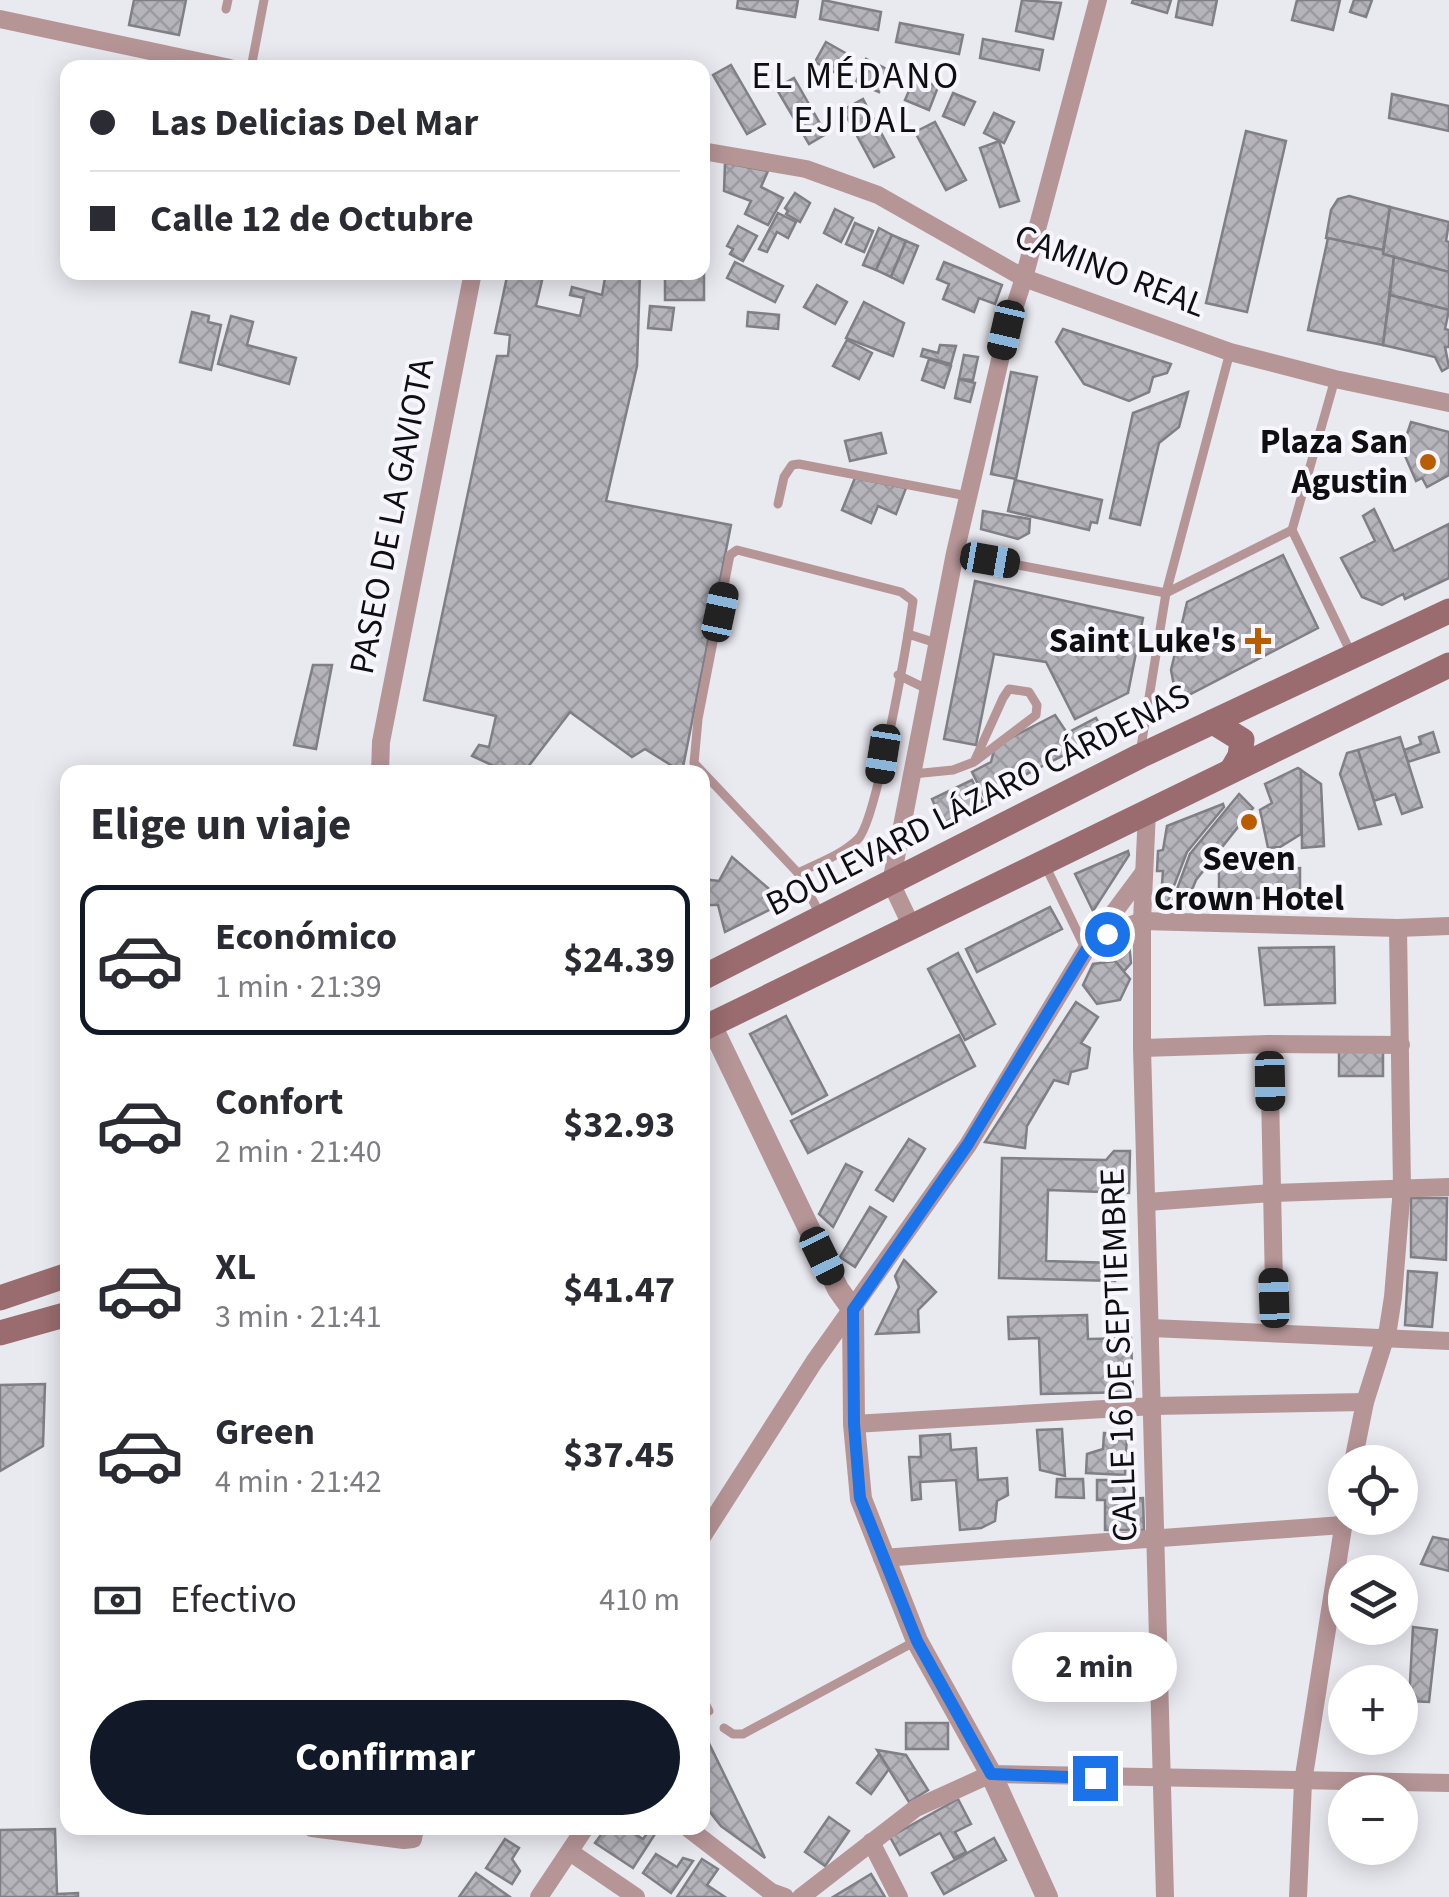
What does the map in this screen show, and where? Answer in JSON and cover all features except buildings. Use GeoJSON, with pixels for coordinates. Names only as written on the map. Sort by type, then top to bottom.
{"type":"FeatureCollection","features":[{"type":"Feature","properties":{"kind":"main road","name":"BOULEVARD LÁZARO CÁRDENAS"},"geometry":{"type":"LineString","coordinates":[[710,974],[1140,756],[1449,610]]}},
{"type":"Feature","properties":{"kind":"main road"},"geometry":{"type":"LineString","coordinates":[[710,1026],[1449,665]]}},
{"type":"Feature","properties":{"kind":"main road"},"geometry":{"type":"LineString","coordinates":[[1214,722],[1242,740],[1233,768]]}},
{"type":"Feature","properties":{"kind":"main road"},"geometry":{"type":"LineString","coordinates":[[0,1281],[60,1264]]}},
{"type":"Feature","properties":{"kind":"main road"},"geometry":{"type":"LineString","coordinates":[[0,1298],[60,1279]]}},
{"type":"Feature","properties":{"kind":"main road"},"geometry":{"type":"LineString","coordinates":[[0,1333],[60,1316]]}},
{"type":"Feature","properties":{"kind":"street"},"geometry":{"type":"LineString","coordinates":[[912,925],[891,883],[936,643],[1006,330],[1024,278],[1098,0]]}},
{"type":"Feature","properties":{"kind":"street"},"geometry":{"type":"LineString","coordinates":[[0,19],[192,60]]}},
{"type":"Feature","properties":{"kind":"street","name":"CAMINO REAL"},"geometry":{"type":"LineString","coordinates":[[710,152],[806,168],[878,196],[1024,278],[1230,352],[1449,404]]}},
{"type":"Feature","properties":{"kind":"street","name":"PASEO DE LA GAVIOTA"},"geometry":{"type":"LineString","coordinates":[[380,765],[381,742],[471,280]]}},
{"type":"Feature","properties":{"kind":"street","name":"CALLE 16 DE SEPTIEMBRE"},"geometry":{"type":"LineString","coordinates":[[1147,811],[1142,1048],[1166,1897]]}},
{"type":"Feature","properties":{"kind":"street"},"geometry":{"type":"LineString","coordinates":[[710,1524],[814,1362],[968,1144],[1086,950],[1144,872]]}},
{"type":"Feature","properties":{"kind":"street"},"geometry":{"type":"LineString","coordinates":[[1086,950],[1107,934],[1142,921],[1449,926]]}},
{"type":"Feature","properties":{"kind":"street"},"geometry":{"type":"LineString","coordinates":[[1356,1445],[1392,1308],[1402,1188],[1398,928]]}},
{"type":"Feature","properties":{"kind":"street"},"geometry":{"type":"LineString","coordinates":[[710,1033],[838,1289],[853,1310],[854,1424],[860,1498],[917,1641],[991,1774],[1047,1897]]}},
{"type":"Feature","properties":{"kind":"street"},"geometry":{"type":"LineString","coordinates":[[1142,1048],[1269,1044],[1401,1046]]}},
{"type":"Feature","properties":{"kind":"street"},"geometry":{"type":"LineString","coordinates":[[1269,1044],[1275,1333]]}},
{"type":"Feature","properties":{"kind":"street"},"geometry":{"type":"LineString","coordinates":[[1147,1202],[1449,1187]]}},
{"type":"Feature","properties":{"kind":"street"},"geometry":{"type":"LineString","coordinates":[[1151,1328],[1449,1341]]}},
{"type":"Feature","properties":{"kind":"street"},"geometry":{"type":"LineString","coordinates":[[854,1424],[1154,1406],[1365,1402]]}},
{"type":"Feature","properties":{"kind":"street"},"geometry":{"type":"LineString","coordinates":[[882,1558],[1328,1521]]}},
{"type":"Feature","properties":{"kind":"street"},"geometry":{"type":"LineString","coordinates":[[1298,1897],[1303,1782],[1342,1535]]}},
{"type":"Feature","properties":{"kind":"street"},"geometry":{"type":"LineString","coordinates":[[801,1897],[916,1808],[991,1774],[1449,1783]]}},
{"type":"Feature","properties":{"kind":"street"},"geometry":{"type":"LineString","coordinates":[[366,1835],[404,1840],[413,1835]]}},
{"type":"Feature","properties":{"kind":"street"},"geometry":{"type":"LineString","coordinates":[[539,1897],[581,1835]]}},
{"type":"Feature","properties":{"kind":"street"},"geometry":{"type":"LineString","coordinates":[[697,1835],[771,1892],[785,1897]]}},
{"type":"Feature","properties":{"kind":"street"},"geometry":{"type":"LineString","coordinates":[[871,1842],[899,1897]]}},
{"type":"Feature","properties":{"kind":"street"},"geometry":{"type":"LineString","coordinates":[[570,1852],[636,1897]]}},
{"type":"Feature","properties":{"kind":"lane"},"geometry":{"type":"LineString","coordinates":[[252,60],[264,0]]}},
{"type":"Feature","properties":{"kind":"lane"},"geometry":{"type":"LineString","coordinates":[[1140,756],[1166,593],[1230,352]]}},
{"type":"Feature","properties":{"kind":"lane"},"geometry":{"type":"LineString","coordinates":[[1335,380],[1292,530],[1352,656]]}},
{"type":"Feature","properties":{"kind":"lane"},"geometry":{"type":"LineString","coordinates":[[778,504],[784,477],[792,465],[799,464],[967,496]]}},
{"type":"Feature","properties":{"kind":"lane"},"geometry":{"type":"LineString","coordinates":[[955,553],[1166,593],[1292,530]]}},
{"type":"Feature","properties":{"kind":"lane"},"geometry":{"type":"LineString","coordinates":[[696,765],[698,719],[730,555],[736,550],[900,592],[912,601],[876,800],[862,837],[843,852],[798,872]]}},
{"type":"Feature","properties":{"kind":"lane"},"geometry":{"type":"LineString","coordinates":[[908,634],[936,643]]}},
{"type":"Feature","properties":{"kind":"lane"},"geometry":{"type":"LineString","coordinates":[[898,674],[927,688]]}},
{"type":"Feature","properties":{"kind":"lane"},"geometry":{"type":"LineString","coordinates":[[913,774],[953,770],[974,762],[1036,714],[1029,692],[1010,690],[1002,698],[974,762]]}},
{"type":"Feature","properties":{"kind":"lane"},"geometry":{"type":"LineString","coordinates":[[710,780],[798,872],[822,917]]}},
{"type":"Feature","properties":{"kind":"lane"},"geometry":{"type":"LineString","coordinates":[[1044,862],[1086,950]]}},
{"type":"Feature","properties":{"kind":"lane"},"geometry":{"type":"LineString","coordinates":[[724,1728],[733,1734],[743,1734],[917,1641]]}},
{"type":"Feature","properties":{"kind":"place","name":"Plaza San Agustin"},"geometry":{"type":"Point","coordinates":[1428,462]}},
{"type":"Feature","properties":{"kind":"place","name":"Saint Luke's"},"geometry":{"type":"Point","coordinates":[1258,641]}},
{"type":"Feature","properties":{"kind":"place","name":"Seven Crown Hotel"},"geometry":{"type":"Point","coordinates":[1249,822]}},
{"type":"Feature","properties":{"kind":"district","name":"EL MÉDANO EJIDAL"},"geometry":{"type":"Point","coordinates":[856,98]}},
{"type":"Feature","properties":{"kind":"route"},"geometry":{"type":"LineString","coordinates":[[1095,1778],[991,1774],[917,1641],[860,1498],[854,1424],[853,1310],[968,1144],[1086,950],[1107,934]]}}]}
